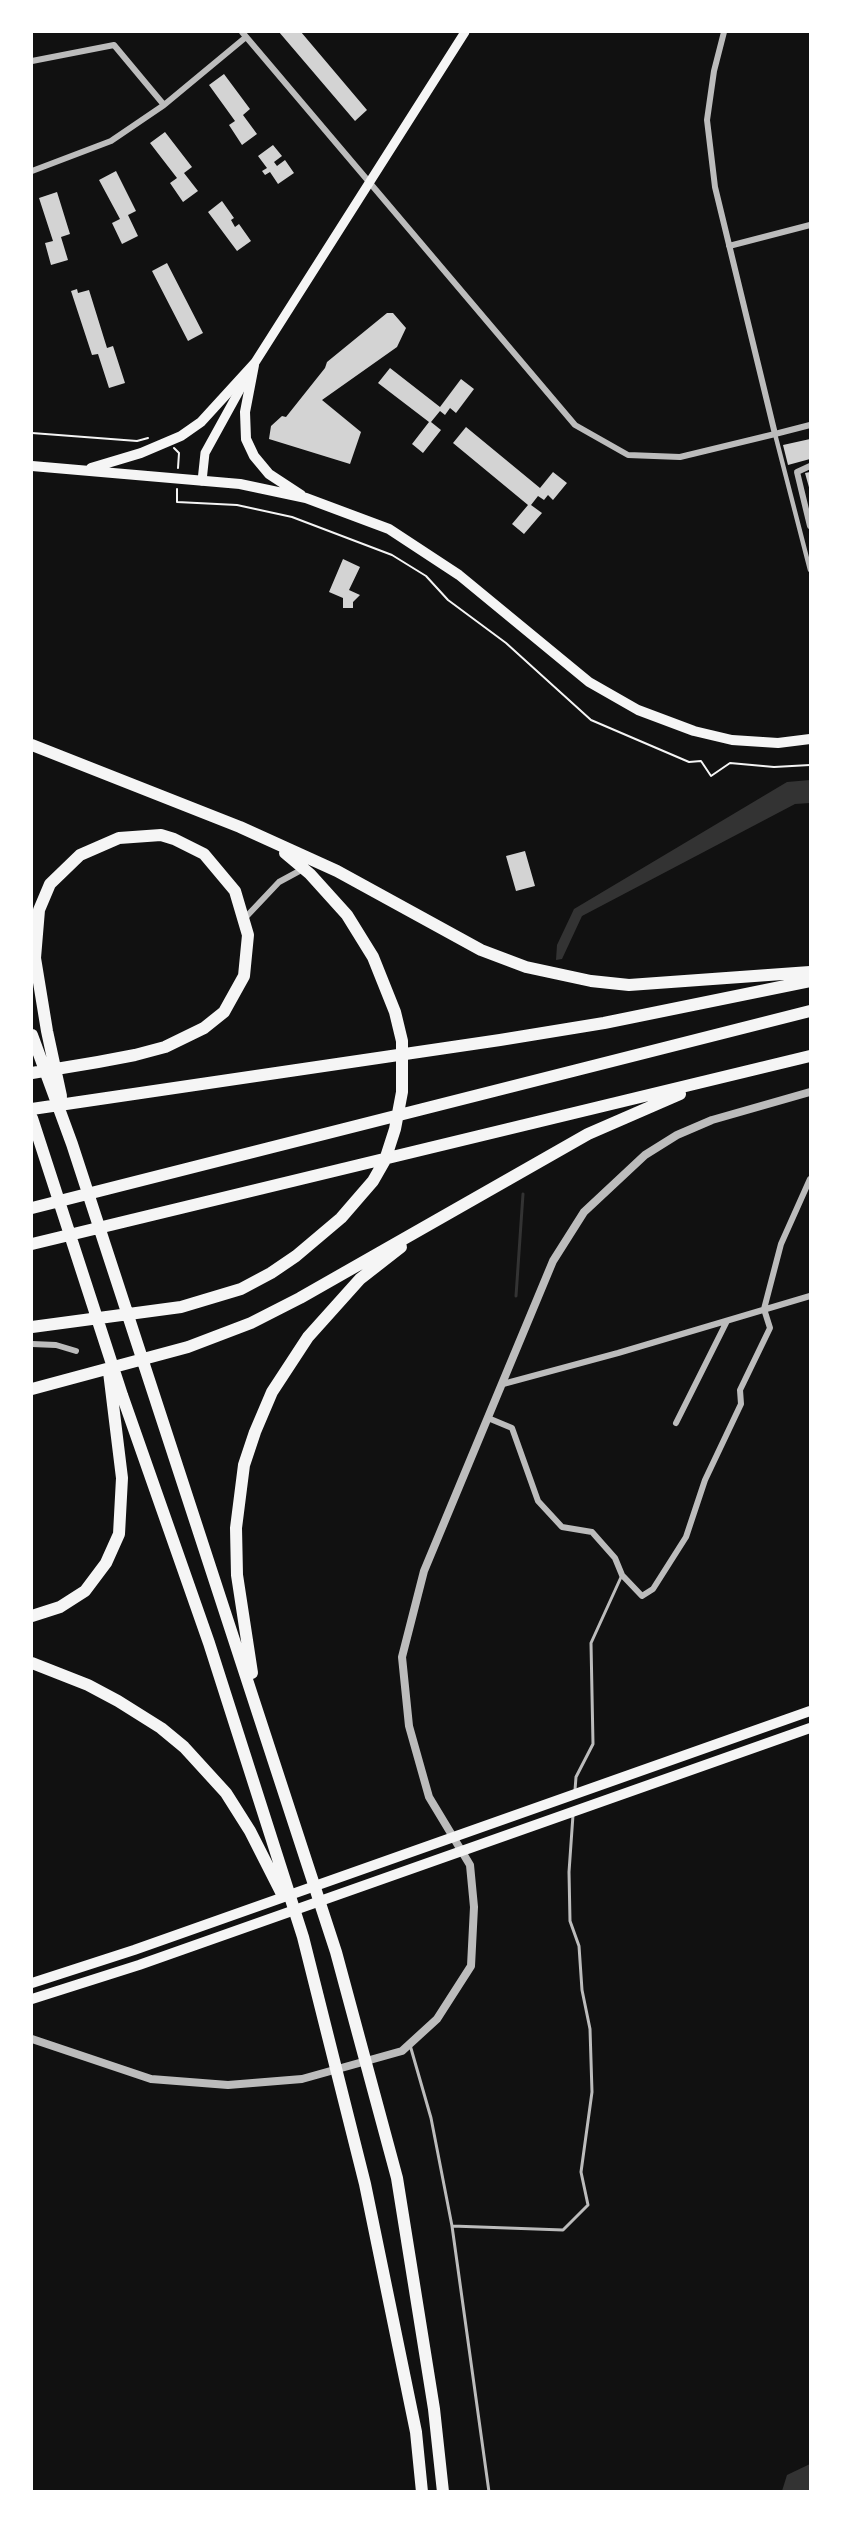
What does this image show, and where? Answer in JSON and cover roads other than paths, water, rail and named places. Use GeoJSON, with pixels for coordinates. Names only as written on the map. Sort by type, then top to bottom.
{"type":"FeatureCollection","features":[{"type":"Feature","properties":{"kind":"highway"},"geometry":{"type":"LineString","coordinates":[[32,745],[240,827],[337,871],[482,950],[526,967],[591,981],[629,984],[660,984],[810,972]]}},
{"type":"Feature","properties":{"kind":"highway"},"geometry":{"type":"LineString","coordinates":[[32,1327],[151,1312],[209,1300],[241,1289],[271,1273],[341,1218],[374,1181],[385,1160],[396,1129],[404,1066],[395,1012],[377,966],[361,936],[329,893],[304,868],[268,841],[240,827]]}},
{"type":"Feature","properties":{"kind":"highway"},"geometry":{"type":"LineString","coordinates":[[32,1073],[151,1052],[185,1039],[210,1024],[232,1001],[244,976],[249,948],[245,918],[235,891],[204,854],[167,837],[147,834],[119,838],[92,848],[60,872],[44,896],[39,910],[35,958],[47,1031],[72,1144]]}},
{"type":"Feature","properties":{"kind":"highway"},"geometry":{"type":"LineString","coordinates":[[32,1108],[604,1023],[810,981]]}},
{"type":"Feature","properties":{"kind":"highway"},"geometry":{"type":"LineString","coordinates":[[32,1208],[810,1011]]}},
{"type":"Feature","properties":{"kind":"highway"},"geometry":{"type":"LineString","coordinates":[[32,1035],[72,1144],[336,1952],[397,2178],[434,2409],[443,2492]]}},
{"type":"Feature","properties":{"kind":"highway"},"geometry":{"type":"LineString","coordinates":[[32,1244],[810,1056]]}},
{"type":"Feature","properties":{"kind":"highway"},"geometry":{"type":"LineString","coordinates":[[32,1389],[188,1347],[251,1323],[300,1298],[615,1120],[672,1097],[752,1070]]}},
{"type":"Feature","properties":{"kind":"highway"},"geometry":{"type":"LineString","coordinates":[[32,1118],[102,1326],[122,1395],[208,1643],[303,1937],[365,2184],[416,2432],[422,2492]]}},
{"type":"Feature","properties":{"kind":"highway"},"geometry":{"type":"LineString","coordinates":[[260,1715],[237,1575],[236,1528],[244,1465],[255,1432],[272,1392],[290,1362],[333,1308],[360,1280],[457,1208]]}},
{"type":"Feature","properties":{"kind":"highway"},"geometry":{"type":"LineString","coordinates":[[32,1616],[60,1607],[84,1591],[106,1563],[119,1534],[123,1500],[118,1434],[102,1326]]}},
{"type":"Feature","properties":{"kind":"highway"},"geometry":{"type":"LineString","coordinates":[[32,1663],[88,1685],[138,1713],[184,1747],[206,1768],[226,1793],[250,1831],[303,1937]]}},
{"type":"Feature","properties":{"kind":"main road"},"geometry":{"type":"LineString","coordinates":[[202,481],[206,453],[254,364],[377,167],[465,32]]}},
{"type":"Feature","properties":{"kind":"main road"},"geometry":{"type":"LineString","coordinates":[[82,470],[115,462],[169,443],[201,422],[254,364]]}},
{"type":"Feature","properties":{"kind":"main road"},"geometry":{"type":"LineString","coordinates":[[254,364],[245,412],[246,439],[254,456],[269,474],[306,498]]}},
{"type":"Feature","properties":{"kind":"main road"},"geometry":{"type":"LineString","coordinates":[[32,466],[240,484],[306,498],[389,529],[459,575],[588,682],[638,710],[694,731],[732,740],[778,743],[810,739]]}},
{"type":"Feature","properties":{"kind":"main road"},"geometry":{"type":"LineString","coordinates":[[32,1983],[134,1950],[810,1711]]}},
{"type":"Feature","properties":{"kind":"main road"},"geometry":{"type":"LineString","coordinates":[[32,1999],[150,1961],[810,1728]]}},
{"type":"Feature","properties":{"kind":"street"},"geometry":{"type":"LineString","coordinates":[[724,32],[714,71],[707,120],[715,187],[810,570]]}},
{"type":"Feature","properties":{"kind":"street"},"geometry":{"type":"LineString","coordinates":[[32,171],[111,141],[164,105],[244,34],[575,424],[628,455],[670,457],[680,457],[810,425]]}},
{"type":"Feature","properties":{"kind":"street"},"geometry":{"type":"LineString","coordinates":[[32,61],[114,45],[164,105]]}},
{"type":"Feature","properties":{"kind":"street"},"geometry":{"type":"LineString","coordinates":[[729,246],[810,225]]}},
{"type":"Feature","properties":{"kind":"street"},"geometry":{"type":"LineString","coordinates":[[810,466],[797,472],[810,526]]}},
{"type":"Feature","properties":{"kind":"street"},"geometry":{"type":"LineString","coordinates":[[245,918],[279,882],[304,868]]}},
{"type":"Feature","properties":{"kind":"street"},"geometry":{"type":"LineString","coordinates":[[32,2039],[151,2079],[228,2085],[302,2079],[402,2051],[437,2019],[471,1966],[474,1907],[470,1865],[429,1797],[409,1726],[402,1657],[424,1571],[562,1245],[584,1212],[645,1155],[677,1135],[712,1119],[810,1092]]}},
{"type":"Feature","properties":{"kind":"street"},"geometry":{"type":"LineString","coordinates":[[488,1418],[512,1428],[538,1501],[562,1527],[592,1532],[615,1558],[622,1575],[642,1596],[653,1589],[686,1537],[705,1480],[741,1404],[740,1390],[770,1328],[764,1309],[781,1244],[810,1179]]}},
{"type":"Feature","properties":{"kind":"street"},"geometry":{"type":"LineString","coordinates":[[502,1384],[810,1296]]}},
{"type":"Feature","properties":{"kind":"street"},"geometry":{"type":"LineString","coordinates":[[676,1423],[727,1321]]}},
{"type":"Feature","properties":{"kind":"street"},"geometry":{"type":"LineString","coordinates":[[32,1344],[56,1345],[76,1351]]}},
{"type":"Feature","properties":{"kind":"lane"},"geometry":{"type":"LineString","coordinates":[[452,2226],[563,2230],[588,2205],[582,2172],[592,2092],[590,2029],[582,1990],[579,1946],[570,1920],[569,1872],[576,1777],[593,1744],[591,1643],[622,1575]]}},
{"type":"Feature","properties":{"kind":"lane"},"geometry":{"type":"LineString","coordinates":[[410,2044],[431,2118],[452,2226],[489,2492]]}},
{"type":"Feature","properties":{"kind":"waterway"},"geometry":{"type":"LineString","coordinates":[[516,1296],[523,1194]]}}]}
